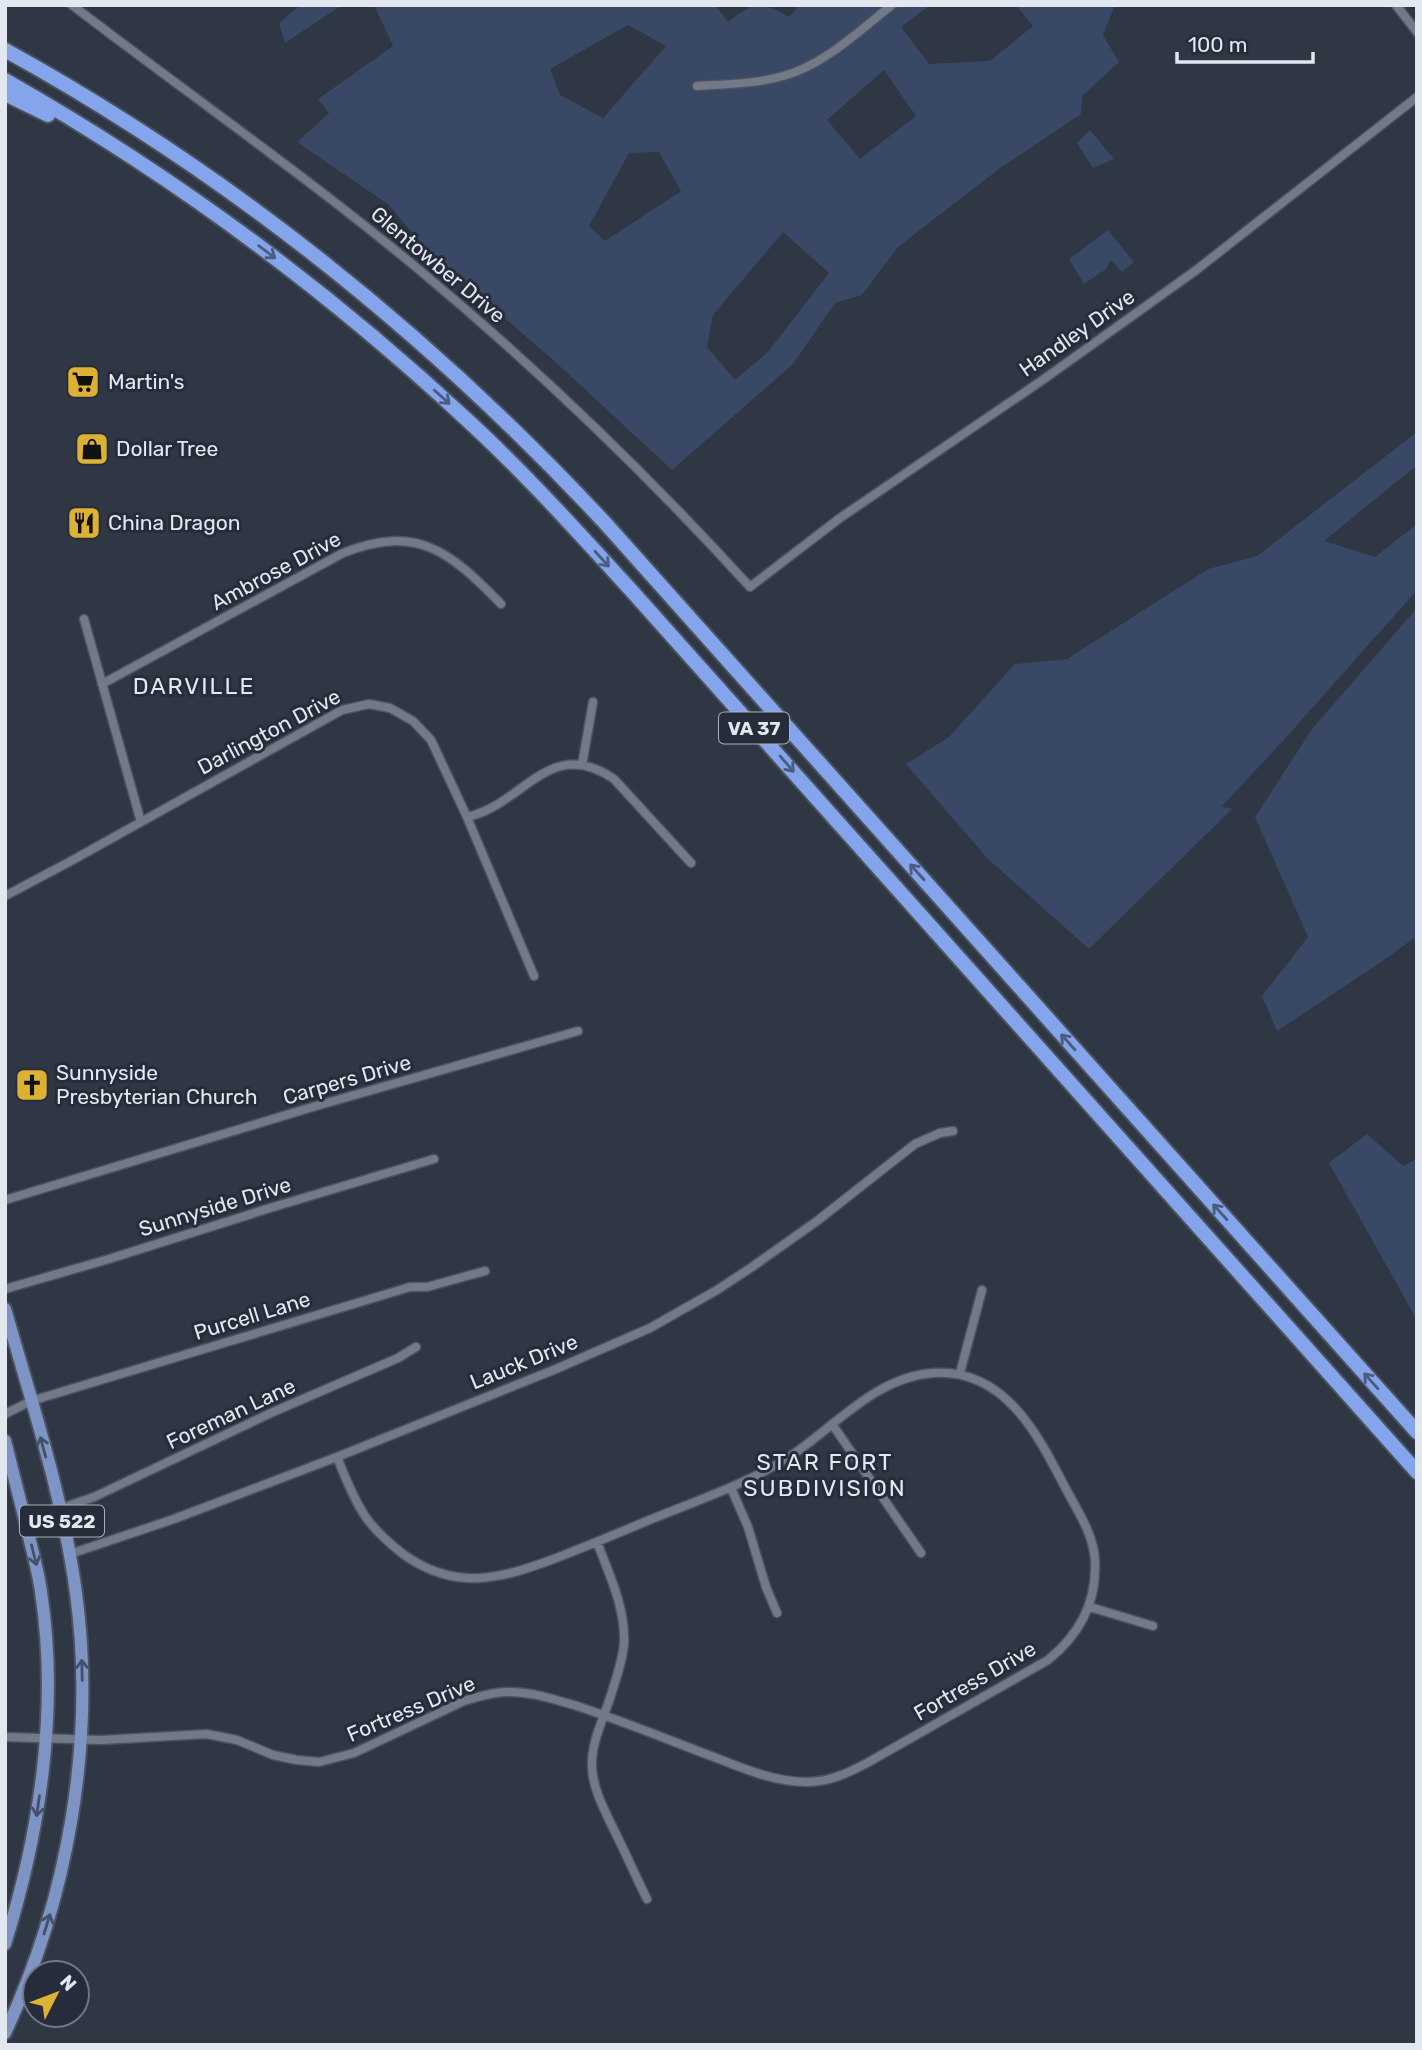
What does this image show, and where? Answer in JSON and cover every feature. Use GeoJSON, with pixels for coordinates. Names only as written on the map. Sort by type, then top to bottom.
{"type":"FeatureCollection","features":[{"type":"Feature","properties":{"kind":"highway","name":"VA 37"},"geometry":{"type":"LineString","coordinates":[[5,47],[211,178],[305,247],[434,354],[551,465],[734,666],[1417,1432]]}},
{"type":"Feature","properties":{"kind":"highway","name":"VA 37"},"geometry":{"type":"LineString","coordinates":[[5,80],[134,158],[246,236],[415,372],[467,420],[564,517],[786,762],[1417,1472]]}},
{"type":"Feature","properties":{"kind":"highway"},"geometry":{"type":"LineString","coordinates":[[5,94],[64,123],[142,168],[246,236]]}},
{"type":"Feature","properties":{"kind":"main road","name":"US 522"},"geometry":{"type":"LineString","coordinates":[[5,1309],[70,1554],[80,1624],[82,1701],[81,1739],[67,1838],[49,1917],[27,1981],[5,2033]]}},
{"type":"Feature","properties":{"kind":"main road","name":"US 522"},"geometry":{"type":"LineString","coordinates":[[5,1441],[42,1594],[47,1667],[45,1738],[34,1835],[5,1944]]}},
{"type":"Feature","properties":{"kind":"street","name":"Glentowber Drive"},"geometry":{"type":"LineString","coordinates":[[72,5],[306,180],[429,278],[584,419],[673,505],[750,587]]}},
{"type":"Feature","properties":{"kind":"street"},"geometry":{"type":"LineString","coordinates":[[697,86],[769,80],[801,70],[825,57],[892,5]]}},
{"type":"Feature","properties":{"kind":"street"},"geometry":{"type":"LineString","coordinates":[[1396,5],[1417,32]]}},
{"type":"Feature","properties":{"kind":"street","name":"Handley Drive"},"geometry":{"type":"LineString","coordinates":[[750,587],[840,518],[1044,379],[1195,271],[1417,97]]}},
{"type":"Feature","properties":{"kind":"street","name":"Ambrose Drive"},"geometry":{"type":"LineString","coordinates":[[103,684],[343,553],[371,544],[411,541],[437,550],[461,565],[501,604]]}},
{"type":"Feature","properties":{"kind":"street"},"geometry":{"type":"LineString","coordinates":[[84,619],[141,822]]}},
{"type":"Feature","properties":{"kind":"street"},"geometry":{"type":"LineString","coordinates":[[582,765],[593,702]]}},
{"type":"Feature","properties":{"kind":"street","name":"Darlington Drive"},"geometry":{"type":"LineString","coordinates":[[5,896],[342,710],[369,704],[402,713],[423,730],[436,749],[534,976]]}},
{"type":"Feature","properties":{"kind":"street"},"geometry":{"type":"LineString","coordinates":[[467,817],[488,810],[552,769],[570,764],[582,765],[601,770],[614,779],[691,863]]}},
{"type":"Feature","properties":{"kind":"street","name":"Carpers Drive"},"geometry":{"type":"LineString","coordinates":[[5,1199],[578,1031]]}},
{"type":"Feature","properties":{"kind":"street","name":"Lauck Drive"},"geometry":{"type":"LineString","coordinates":[[70,1554],[174,1520],[337,1457],[556,1369],[664,1321],[752,1267],[915,1144],[940,1133],[953,1131]]}},
{"type":"Feature","properties":{"kind":"street","name":"Sunnyside Drive"},"geometry":{"type":"LineString","coordinates":[[5,1289],[435,1159]]}},
{"type":"Feature","properties":{"kind":"street","name":"Purcell Lane"},"geometry":{"type":"LineString","coordinates":[[5,1413],[31,1401],[410,1287],[427,1287],[485,1271]]}},
{"type":"Feature","properties":{"kind":"street"},"geometry":{"type":"LineString","coordinates":[[960,1373],[982,1290]]}},
{"type":"Feature","properties":{"kind":"street","name":"Foreman Lane"},"geometry":{"type":"LineString","coordinates":[[60,1509],[105,1492],[416,1348]]}},
{"type":"Feature","properties":{"kind":"street","name":"Fortress Drive"},"geometry":{"type":"LineString","coordinates":[[5,1737],[101,1740],[207,1734],[244,1742],[273,1755],[319,1762],[354,1753],[464,1701],[483,1695],[523,1692],[545,1696],[604,1715],[754,1773],[808,1782],[847,1774],[1048,1660],[1076,1633],[1090,1607],[1095,1580],[1092,1542],[1084,1522],[1036,1433],[1011,1402],[960,1373],[932,1373],[905,1378],[873,1394],[786,1458],[731,1488],[505,1576],[471,1578],[441,1573],[408,1558],[378,1533],[355,1499],[337,1457]]}},
{"type":"Feature","properties":{"kind":"street"},"geometry":{"type":"LineString","coordinates":[[832,1424],[921,1553]]}},
{"type":"Feature","properties":{"kind":"street"},"geometry":{"type":"LineString","coordinates":[[731,1488],[748,1527],[766,1587],[777,1613]]}},
{"type":"Feature","properties":{"kind":"street"},"geometry":{"type":"LineString","coordinates":[[597,1542],[611,1578],[624,1627],[621,1661],[595,1741],[592,1771],[598,1796],[647,1899]]}},
{"type":"Feature","properties":{"kind":"street"},"geometry":{"type":"LineString","coordinates":[[1090,1607],[1153,1626]]}},
{"type":"Feature","properties":{"kind":"shaded area"},"geometry":{"type":"Polygon","coordinates":[[[301,5],[342,5],[285,43],[279,23],[301,5]]]}},
{"type":"Feature","properties":{"kind":"shaded area"},"geometry":{"type":"Polygon","coordinates":[[[374,5],[715,5],[728,22],[744,10],[757,6],[770,8],[789,17],[800,5],[930,5],[901,27],[929,64],[990,61],[1033,26],[1016,5],[1115,5],[1103,35],[1119,62],[1082,96],[1081,114],[999,169],[898,247],[862,295],[835,303],[793,364],[672,470],[551,358],[431,255],[389,205],[297,142],[329,113],[318,99],[393,46],[374,5]],[[628,25],[550,69],[560,95],[603,118],[666,46],[628,25]],[[884,70],[827,120],[860,159],[916,116],[884,70]],[[659,152],[629,153],[589,226],[605,241],[681,191],[659,152]],[[783,232],[713,315],[707,347],[735,380],[768,352],[829,273],[783,232]]]}},
{"type":"Feature","properties":{"kind":"shaded area"},"geometry":{"type":"Polygon","coordinates":[[[1090,130],[1114,159],[1093,168],[1077,143],[1090,130]]]}},
{"type":"Feature","properties":{"kind":"shaded area"},"geometry":{"type":"Polygon","coordinates":[[[1108,230],[1134,262],[1122,272],[1111,260],[1106,269],[1084,284],[1069,259],[1108,230]]]}},
{"type":"Feature","properties":{"kind":"shaded area"},"geometry":{"type":"Polygon","coordinates":[[[1417,432],[1417,465],[1324,541],[1375,557],[1417,524],[1417,590],[1222,806],[1232,809],[1089,949],[987,858],[906,764],[949,737],[1015,664],[1067,659],[1208,569],[1257,556],[1417,432]]]}},
{"type":"Feature","properties":{"kind":"shaded area"},"geometry":{"type":"Polygon","coordinates":[[[1417,608],[1417,936],[1277,1031],[1262,996],[1308,937],[1255,817],[1312,729],[1417,608]]]}},
{"type":"Feature","properties":{"kind":"shaded area"},"geometry":{"type":"Polygon","coordinates":[[[1367,1134],[1403,1166],[1417,1159],[1417,1320],[1329,1163],[1367,1134]]]}},
{"type":"Feature","properties":{"kind":"place","name":"Martin's"},"geometry":{"type":"Point","coordinates":[83,382]}},
{"type":"Feature","properties":{"kind":"place","name":"Dollar Tree"},"geometry":{"type":"Point","coordinates":[92,449]}},
{"type":"Feature","properties":{"kind":"place","name":"China Dragon"},"geometry":{"type":"Point","coordinates":[84,523]}},
{"type":"Feature","properties":{"kind":"place","name":"Sunnyside Presbyterian Church"},"geometry":{"type":"Point","coordinates":[32,1085]}},
{"type":"Feature","properties":{"kind":"district","name":"DARVILLE"},"geometry":{"type":"Point","coordinates":[194,686]}},
{"type":"Feature","properties":{"kind":"district","name":"STAR FORT SUBDIVISION"},"geometry":{"type":"Point","coordinates":[825,1475]}}]}
